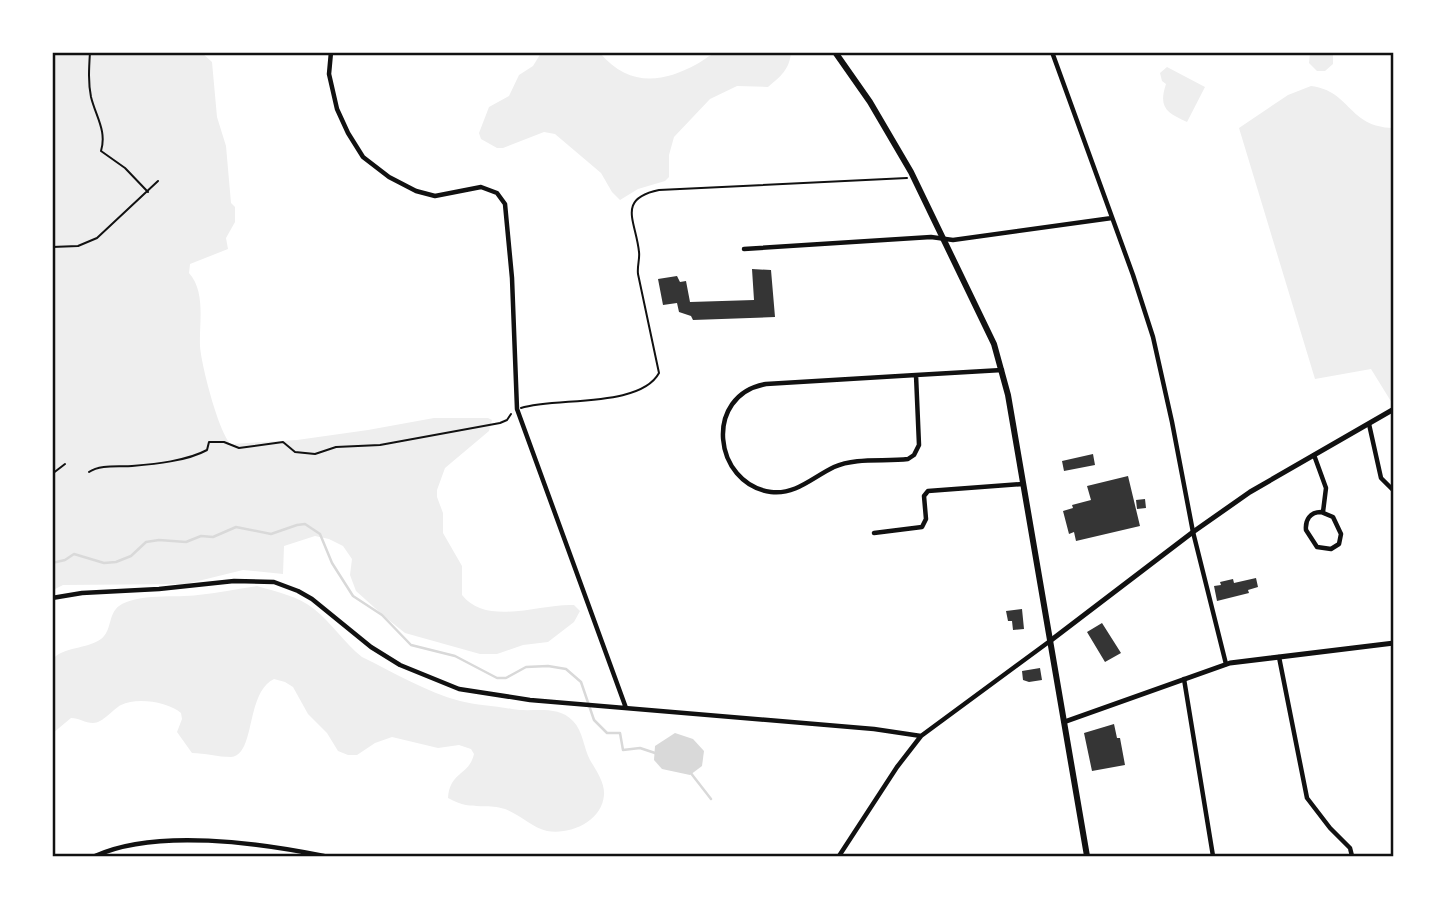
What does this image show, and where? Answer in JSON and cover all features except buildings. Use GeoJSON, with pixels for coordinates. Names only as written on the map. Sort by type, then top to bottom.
{"type":"FeatureCollection","features":[{"type":"Feature","properties":{"kind":"main road"},"geometry":{"type":"LineString","coordinates":[[835,52],[870,102],[914,178],[989,332],[1003,370],[1087,856]]}},
{"type":"Feature","properties":{"kind":"street"},"geometry":{"type":"LineString","coordinates":[[331,52],[329,74],[337,109],[363,157],[389,177],[416,191],[435,196],[481,187],[497,193],[505,204],[512,278],[517,409],[626,708]]}},
{"type":"Feature","properties":{"kind":"street"},"geometry":{"type":"LineString","coordinates":[[1052,52],[1153,337],[1193,532],[1226,664]]}},
{"type":"Feature","properties":{"kind":"street"},"geometry":{"type":"LineString","coordinates":[[744,249],[930,237],[953,240],[1112,218]]}},
{"type":"Feature","properties":{"kind":"street"},"geometry":{"type":"LineString","coordinates":[[916,375],[919,441],[916,453],[908,459],[841,465],[796,489],[777,492],[763,490],[745,481],[729,459],[723,436],[725,418],[737,396],[754,386],[766,384],[916,375],[1003,370]]}},
{"type":"Feature","properties":{"kind":"street"},"geometry":{"type":"LineString","coordinates":[[839,856],[897,767],[921,736],[1193,532],[1255,489],[1394,409]]}},
{"type":"Feature","properties":{"kind":"street"},"geometry":{"type":"LineString","coordinates":[[1369,424],[1381,478],[1394,491]]}},
{"type":"Feature","properties":{"kind":"street"},"geometry":{"type":"LineString","coordinates":[[1314,455],[1326,488],[1323,513]]}},
{"type":"Feature","properties":{"kind":"street"},"geometry":{"type":"LineString","coordinates":[[874,533],[922,527],[926,519],[924,496],[928,491],[1023,484]]}},
{"type":"Feature","properties":{"kind":"street"},"geometry":{"type":"LineString","coordinates":[[1323,513],[1333,517],[1341,534],[1339,544],[1328,550],[1314,545],[1306,530],[1310,516],[1323,513]]}},
{"type":"Feature","properties":{"kind":"street"},"geometry":{"type":"LineString","coordinates":[[52,598],[82,593],[242,581],[274,582],[289,586],[312,599],[371,647],[415,673],[458,689],[575,704],[874,729],[921,736]]}},
{"type":"Feature","properties":{"kind":"street"},"geometry":{"type":"LineString","coordinates":[[1064,722],[1226,664],[1394,643]]}},
{"type":"Feature","properties":{"kind":"street"},"geometry":{"type":"LineString","coordinates":[[1279,657],[1307,799],[1350,848],[1352,856]]}},
{"type":"Feature","properties":{"kind":"street"},"geometry":{"type":"LineString","coordinates":[[1184,679],[1213,856]]}},
{"type":"Feature","properties":{"kind":"street"},"geometry":{"type":"LineString","coordinates":[[96,856],[137,844],[194,841],[261,846],[324,856]]}},
{"type":"Feature","properties":{"kind":"path"},"geometry":{"type":"LineString","coordinates":[[90,52],[88,79],[90,95],[104,135],[101,151],[125,167],[148,192]]}},
{"type":"Feature","properties":{"kind":"path"},"geometry":{"type":"LineString","coordinates":[[89,472],[103,468],[153,464],[199,454],[207,450],[209,442],[218,441],[239,448],[283,442],[295,452],[303,454],[315,454],[336,447],[380,445],[500,423],[507,420],[517,409],[535,404],[621,396],[643,389],[656,380],[659,365],[638,274],[640,254],[633,227],[632,206],[638,197],[659,190],[914,178]]}},
{"type":"Feature","properties":{"kind":"path"},"geometry":{"type":"LineString","coordinates":[[52,247],[78,246],[97,238],[158,181]]}},
{"type":"Feature","properties":{"kind":"path"},"geometry":{"type":"LineString","coordinates":[[52,474],[65,464]]}},
{"type":"Feature","properties":{"kind":"shaded area"},"geometry":{"type":"Polygon","coordinates":[[[721,52],[791,53],[784,72],[768,87],[737,86],[710,99],[674,137],[669,155],[669,177],[665,181],[638,189],[620,200],[601,173],[555,134],[544,132],[503,148],[497,148],[481,139],[479,133],[489,107],[509,96],[519,75],[533,66],[541,53],[600,53],[622,71],[634,76],[658,78],[684,71],[721,52]]]}},
{"type":"Feature","properties":{"kind":"shaded area"},"geometry":{"type":"Polygon","coordinates":[[[52,53],[202,53],[212,62],[217,117],[226,146],[235,222],[226,238],[228,249],[190,264],[189,273],[200,298],[200,346],[207,382],[221,427],[231,444],[297,440],[434,418],[492,420],[489,431],[445,468],[437,490],[443,513],[443,533],[462,566],[462,595],[473,605],[500,612],[574,605],[580,611],[574,622],[548,642],[523,645],[497,654],[480,654],[405,633],[356,591],[350,575],[352,559],[343,546],[315,536],[284,546],[283,574],[243,570],[186,584],[63,585],[53,590],[52,53]]]}},
{"type":"Feature","properties":{"kind":"shaded area"},"geometry":{"type":"Polygon","coordinates":[[[1310,53],[1333,53],[1333,64],[1325,71],[1317,71],[1309,63],[1310,53]]]}},
{"type":"Feature","properties":{"kind":"shaded area"},"geometry":{"type":"Polygon","coordinates":[[[1167,67],[1205,87],[1187,122],[1174,116],[1164,104],[1166,84],[1160,73],[1167,67]]]}},
{"type":"Feature","properties":{"kind":"shaded area"},"geometry":{"type":"Polygon","coordinates":[[[1311,86],[1334,95],[1367,122],[1393,128],[1392,403],[1371,369],[1315,379],[1239,128],[1288,95],[1311,86]]]}},
{"type":"Feature","properties":{"kind":"shaded area"},"geometry":{"type":"Polygon","coordinates":[[[257,586],[308,605],[362,657],[435,692],[472,704],[552,711],[567,716],[579,730],[603,786],[604,795],[598,812],[584,824],[556,832],[542,829],[505,809],[464,805],[448,798],[449,789],[472,761],[474,754],[471,749],[459,745],[438,748],[392,737],[375,743],[357,755],[348,755],[338,751],[327,733],[308,714],[293,687],[274,679],[265,686],[259,697],[244,746],[239,754],[231,757],[192,753],[177,732],[182,719],[181,713],[152,702],[135,701],[121,705],[97,722],[71,718],[53,733],[53,659],[63,652],[101,639],[119,606],[136,599],[198,595],[257,586]]]}},
{"type":"Feature","properties":{"kind":"shaded area"},"geometry":{"type":"Polygon","coordinates":[[[675,733],[693,739],[704,751],[702,766],[690,775],[662,769],[654,760],[655,746],[675,733]]]}},
{"type":"Feature","properties":{"kind":"waterway"},"geometry":{"type":"LineString","coordinates":[[52,563],[65,560],[74,554],[104,563],[116,562],[131,556],[146,542],[186,542],[201,536],[213,537],[236,527],[271,534],[305,524],[320,534],[332,563],[353,596],[382,615],[411,645],[455,656],[497,678],[506,678],[526,667],[566,669],[581,682],[594,720],[607,733],[620,733],[623,750],[640,748],[655,753]]}},
{"type":"Feature","properties":{"kind":"waterway"},"geometry":{"type":"LineString","coordinates":[[690,772],[711,799]]}}]}
